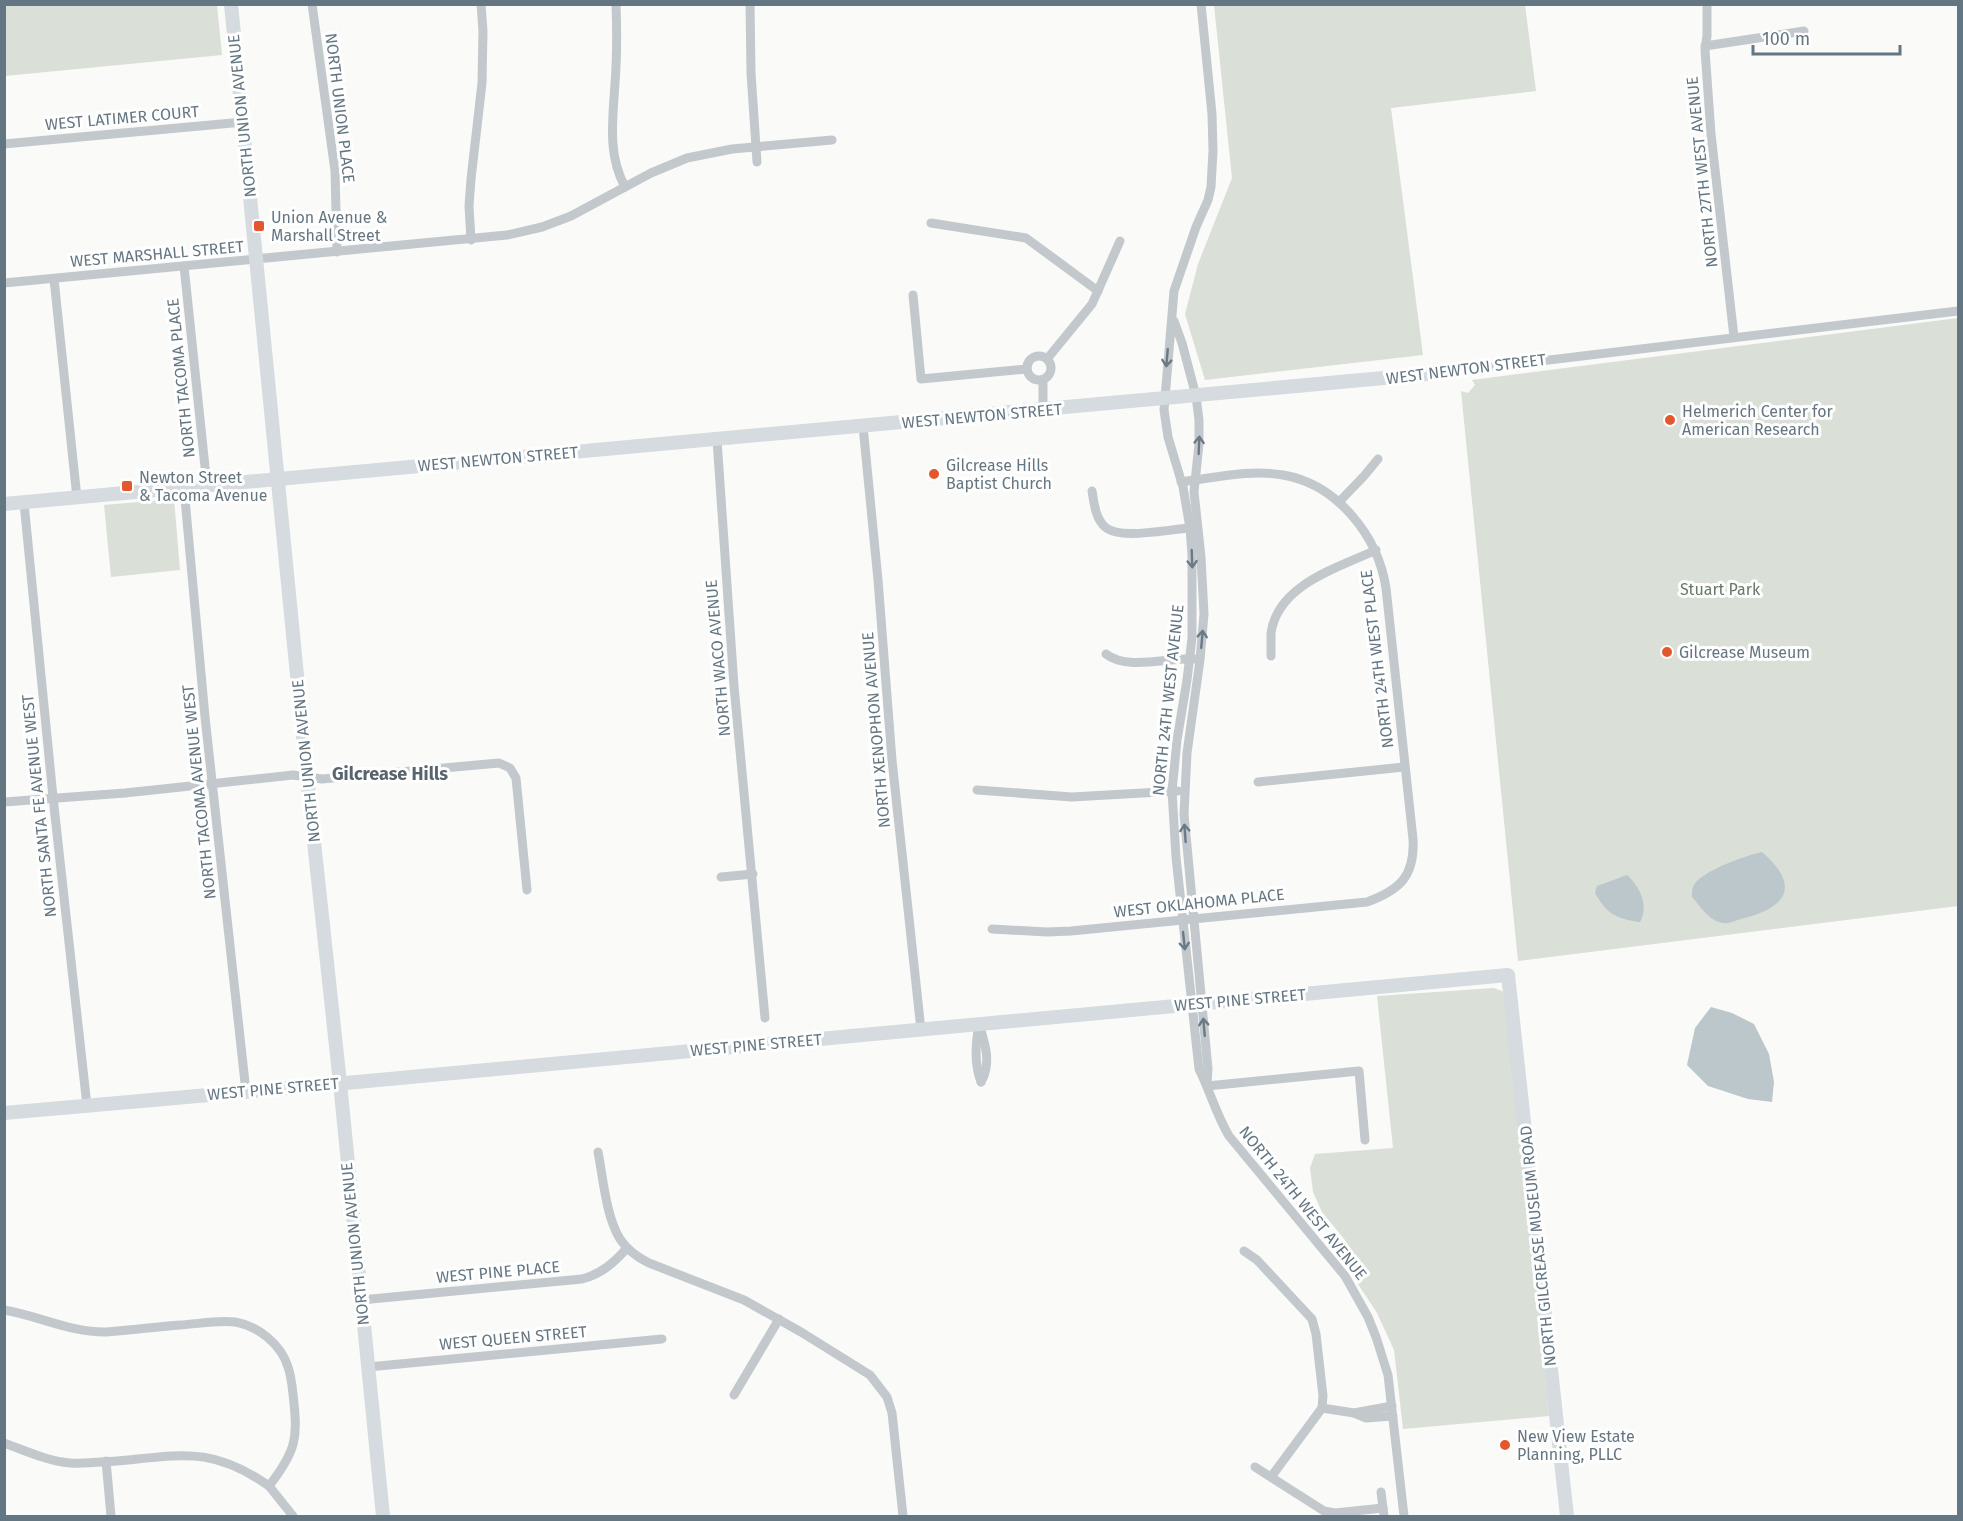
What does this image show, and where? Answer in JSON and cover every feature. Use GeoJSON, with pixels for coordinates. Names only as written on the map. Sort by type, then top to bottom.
{"type":"FeatureCollection","features":[{"type":"Feature","properties":{"kind":"street","name":"NORTH UNION AVENUE"},"geometry":{"type":"LineString","coordinates":[[231,4],[383,1516]]}},
{"type":"Feature","properties":{"kind":"street","name":"NORTH UNION PLACE"},"geometry":{"type":"LineString","coordinates":[[312,4],[335,171],[338,252]]}},
{"type":"Feature","properties":{"kind":"street"},"geometry":{"type":"LineString","coordinates":[[471,240],[469,206],[482,83],[481,4]]}},
{"type":"Feature","properties":{"kind":"street"},"geometry":{"type":"LineString","coordinates":[[616,4],[612,143],[617,168],[625,187]]}},
{"type":"Feature","properties":{"kind":"street"},"geometry":{"type":"LineString","coordinates":[[750,4],[751,73],[757,162]]}},
{"type":"Feature","properties":{"kind":"street","name":"NORTH 24TH WEST AVENUE"},"geometry":{"type":"LineString","coordinates":[[1201,4],[1212,114],[1211,178],[1208,200],[1174,291],[1164,399],[1165,421],[1194,528],[1204,596],[1195,659],[1184,791],[1185,840],[1194,918],[1199,1069],[1216,1112],[1229,1136],[1325,1251],[1359,1298],[1372,1327],[1388,1375],[1404,1516]]}},
{"type":"Feature","properties":{"kind":"street","name":"NORTH 27TH WEST AVENUE"},"geometry":{"type":"LineString","coordinates":[[1707,4],[1705,46],[1711,134],[1734,337]]}},
{"type":"Feature","properties":{"kind":"street"},"geometry":{"type":"LineString","coordinates":[[1705,46],[1804,31]]}},
{"type":"Feature","properties":{"kind":"street","name":"WEST LATIMER COURT"},"geometry":{"type":"LineString","coordinates":[[4,144],[243,122]]}},
{"type":"Feature","properties":{"kind":"street","name":"WEST MARSHALL STREET"},"geometry":{"type":"LineString","coordinates":[[4,283],[471,240],[521,232],[580,212],[651,173],[687,158],[708,152],[832,140]]}},
{"type":"Feature","properties":{"kind":"street"},"geometry":{"type":"LineString","coordinates":[[931,224],[1026,238],[1098,291]]}},
{"type":"Feature","properties":{"kind":"street"},"geometry":{"type":"LineString","coordinates":[[1047,359],[1086,312],[1120,241]]}},
{"type":"Feature","properties":{"kind":"street","name":"NORTH TACOMA PLACE"},"geometry":{"type":"LineString","coordinates":[[184,266],[207,486]]}},
{"type":"Feature","properties":{"kind":"street"},"geometry":{"type":"LineString","coordinates":[[54,279],[77,498]]}},
{"type":"Feature","properties":{"kind":"street"},"geometry":{"type":"LineString","coordinates":[[914,295],[921,379],[1027,369]]}},
{"type":"Feature","properties":{"kind":"street","name":"WEST NEWTON STREET"},"geometry":{"type":"LineString","coordinates":[[4,504],[1043,411],[1449,372],[1959,310]]}},
{"type":"Feature","properties":{"kind":"street","name":"NORTH 24TH WEST AVENUE"},"geometry":{"type":"LineString","coordinates":[[1172,317],[1182,343],[1196,396],[1199,444],[1194,492],[1194,528]]}},
{"type":"Feature","properties":{"kind":"street"},"geometry":{"type":"LineString","coordinates":[[1035,357],[1047,359],[1051,366],[1049,375],[1042,380],[1030,376],[1027,369],[1029,362],[1035,357]]}},
{"type":"Feature","properties":{"kind":"street"},"geometry":{"type":"LineString","coordinates":[[1042,380],[1043,411]]}},
{"type":"Feature","properties":{"kind":"street","name":"NORTH XENOPHON AVENUE"},"geometry":{"type":"LineString","coordinates":[[863,426],[892,760],[921,1030]]}},
{"type":"Feature","properties":{"kind":"street","name":"NORTH WACO AVENUE"},"geometry":{"type":"LineString","coordinates":[[717,440],[734,686],[765,1018]]}},
{"type":"Feature","properties":{"kind":"street"},"geometry":{"type":"LineString","coordinates":[[1339,502],[1378,459]]}},
{"type":"Feature","properties":{"kind":"street","name":"NORTH 24TH WEST PLACE"},"geometry":{"type":"LineString","coordinates":[[1181,482],[1252,473],[1283,475],[1313,484],[1339,502],[1356,520],[1376,550],[1383,567],[1386,588],[1414,851],[1403,882]]}},
{"type":"Feature","properties":{"kind":"street","name":"NORTH TACOMA AVENUE WEST"},"geometry":{"type":"LineString","coordinates":[[184,488],[205,717],[246,1092]]}},
{"type":"Feature","properties":{"kind":"street"},"geometry":{"type":"LineString","coordinates":[[1092,491],[1100,521],[1114,532],[1132,533],[1194,528]]}},
{"type":"Feature","properties":{"kind":"street","name":"NORTH SANTA FE AVENUE WEST"},"geometry":{"type":"LineString","coordinates":[[24,503],[53,798],[87,1106]]}},
{"type":"Feature","properties":{"kind":"street"},"geometry":{"type":"LineString","coordinates":[[1271,656],[1272,632],[1288,597],[1315,578],[1376,550]]}},
{"type":"Feature","properties":{"kind":"street"},"geometry":{"type":"LineString","coordinates":[[1106,654],[1113,659],[1127,662],[1195,659]]}},
{"type":"Feature","properties":{"kind":"street","name":"NORTH 24TH WEST AVENUE"},"geometry":{"type":"LineString","coordinates":[[1195,659],[1177,740],[1172,791],[1182,920],[1197,1004]]}},
{"type":"Feature","properties":{"kind":"street"},"geometry":{"type":"LineString","coordinates":[[4,802],[125,793],[293,775],[322,779],[499,763],[510,768],[516,778],[526,890]]}},
{"type":"Feature","properties":{"kind":"street"},"geometry":{"type":"LineString","coordinates":[[1258,782],[1404,766]]}},
{"type":"Feature","properties":{"kind":"street"},"geometry":{"type":"LineString","coordinates":[[977,789],[1072,797],[1184,791]]}},
{"type":"Feature","properties":{"kind":"street"},"geometry":{"type":"LineString","coordinates":[[721,878],[753,874]]}},
{"type":"Feature","properties":{"kind":"street","name":"WEST OKLAHOMA PLACE"},"geometry":{"type":"LineString","coordinates":[[992,929],[1047,932],[1367,902],[1385,896],[1403,882]]}},
{"type":"Feature","properties":{"kind":"street","name":"WEST PINE STREET"},"geometry":{"type":"LineString","coordinates":[[4,1113],[1508,975]]}},
{"type":"Feature","properties":{"kind":"street","name":"NORTH GILCREASE MUSEUM ROAD"},"geometry":{"type":"LineString","coordinates":[[1508,975],[1567,1516]]}},
{"type":"Feature","properties":{"kind":"street"},"geometry":{"type":"LineString","coordinates":[[979,1024],[985,1045],[988,1071],[981,1082],[975,1047],[979,1024]]}},
{"type":"Feature","properties":{"kind":"street"},"geometry":{"type":"LineString","coordinates":[[1207,1086],[1359,1071],[1365,1140]]}},
{"type":"Feature","properties":{"kind":"street"},"geometry":{"type":"LineString","coordinates":[[598,1152],[613,1223],[627,1248],[649,1263],[744,1300],[779,1319],[860,1368],[870,1375],[883,1390],[892,1413],[903,1516]]}},
{"type":"Feature","properties":{"kind":"street","name":"WEST PINE PLACE"},"geometry":{"type":"LineString","coordinates":[[361,1300],[582,1279],[608,1267],[627,1248]]}},
{"type":"Feature","properties":{"kind":"street"},"geometry":{"type":"LineString","coordinates":[[1244,1251],[1257,1260],[1312,1319],[1323,1396],[1322,1408],[1270,1477]]}},
{"type":"Feature","properties":{"kind":"street"},"geometry":{"type":"LineString","coordinates":[[4,1310],[70,1329],[95,1332],[216,1322],[234,1322],[255,1329],[278,1348],[289,1367],[296,1431],[290,1456],[269,1486]]}},
{"type":"Feature","properties":{"kind":"street"},"geometry":{"type":"LineString","coordinates":[[734,1395],[779,1319]]}},
{"type":"Feature","properties":{"kind":"street","name":"WEST QUEEN STREET"},"geometry":{"type":"LineString","coordinates":[[368,1367],[662,1339]]}},
{"type":"Feature","properties":{"kind":"street"},"geometry":{"type":"LineString","coordinates":[[1354,1413],[1392,1406]]}},
{"type":"Feature","properties":{"kind":"street"},"geometry":{"type":"LineString","coordinates":[[1322,1408],[1354,1413],[1366,1418],[1393,1416]]}},
{"type":"Feature","properties":{"kind":"street"},"geometry":{"type":"LineString","coordinates":[[4,1443],[60,1462],[79,1464],[180,1455],[206,1457],[237,1466],[269,1486],[293,1516]]}},
{"type":"Feature","properties":{"kind":"street"},"geometry":{"type":"LineString","coordinates":[[106,1461],[111,1516]]}},
{"type":"Feature","properties":{"kind":"street"},"geometry":{"type":"LineString","coordinates":[[1255,1467],[1329,1513],[1383,1512],[1381,1492]]}},
{"type":"Feature","properties":{"kind":"green space"},"geometry":{"type":"Polygon","coordinates":[[[4,5],[217,5],[222,55],[5,76],[4,5]]]}},
{"type":"Feature","properties":{"kind":"green space"},"geometry":{"type":"Polygon","coordinates":[[[1214,5],[1525,5],[1536,91],[1391,108],[1423,355],[1205,380],[1185,314],[1198,264],[1232,178],[1214,5]]]}},
{"type":"Feature","properties":{"kind":"green space","name":"Stuart Park"},"geometry":{"type":"Polygon","coordinates":[[[1958,318],[1958,906],[1518,961],[1461,391],[1468,393],[1475,385],[1472,380],[1958,318]]]}},
{"type":"Feature","properties":{"kind":"green space"},"geometry":{"type":"Polygon","coordinates":[[[174,499],[180,570],[111,577],[104,505],[174,499]]]}},
{"type":"Feature","properties":{"kind":"green space"},"geometry":{"type":"Polygon","coordinates":[[[1494,988],[1502,991],[1507,1001],[1549,1416],[1403,1429],[1394,1350],[1377,1313],[1352,1275],[1353,1254],[1345,1240],[1322,1212],[1313,1192],[1310,1168],[1315,1154],[1393,1148],[1377,996],[1494,988]]]}},
{"type":"Feature","properties":{"kind":"shaded area"},"geometry":{"type":"Polygon","coordinates":[[[1762,852],[1773,863],[1785,883],[1780,900],[1772,907],[1760,913],[1723,923],[1709,916],[1692,897],[1693,887],[1697,881],[1713,870],[1735,860],[1762,852]]]}},
{"type":"Feature","properties":{"kind":"shaded area"},"geometry":{"type":"Polygon","coordinates":[[[1627,875],[1636,885],[1642,897],[1644,909],[1640,922],[1613,914],[1603,906],[1595,893],[1597,886],[1627,875]]]}},
{"type":"Feature","properties":{"kind":"shaded area"},"geometry":{"type":"Polygon","coordinates":[[[1711,1007],[1732,1013],[1754,1024],[1769,1054],[1774,1082],[1772,1102],[1748,1099],[1708,1086],[1687,1065],[1695,1028],[1711,1007]]]}},
{"type":"Feature","properties":{"kind":"place","name":"Union Avenue & Marshall Street"},"geometry":{"type":"Point","coordinates":[259,226]}},
{"type":"Feature","properties":{"kind":"place","name":"Helmerich Center for American Research"},"geometry":{"type":"Point","coordinates":[1670,420]}},
{"type":"Feature","properties":{"kind":"place","name":"Gilcrease Hills Baptist Church"},"geometry":{"type":"Point","coordinates":[934,474]}},
{"type":"Feature","properties":{"kind":"place","name":"Newton Street & Tacoma Avenue"},"geometry":{"type":"Point","coordinates":[127,486]}},
{"type":"Feature","properties":{"kind":"place","name":"Gilcrease Museum"},"geometry":{"type":"Point","coordinates":[1667,652]}},
{"type":"Feature","properties":{"kind":"place","name":"New View Estate Planning, PLLC"},"geometry":{"type":"Point","coordinates":[1505,1445]}},
{"type":"Feature","properties":{"kind":"district","name":"Gilcrease Hills"},"geometry":{"type":"Point","coordinates":[390,774]}}]}
